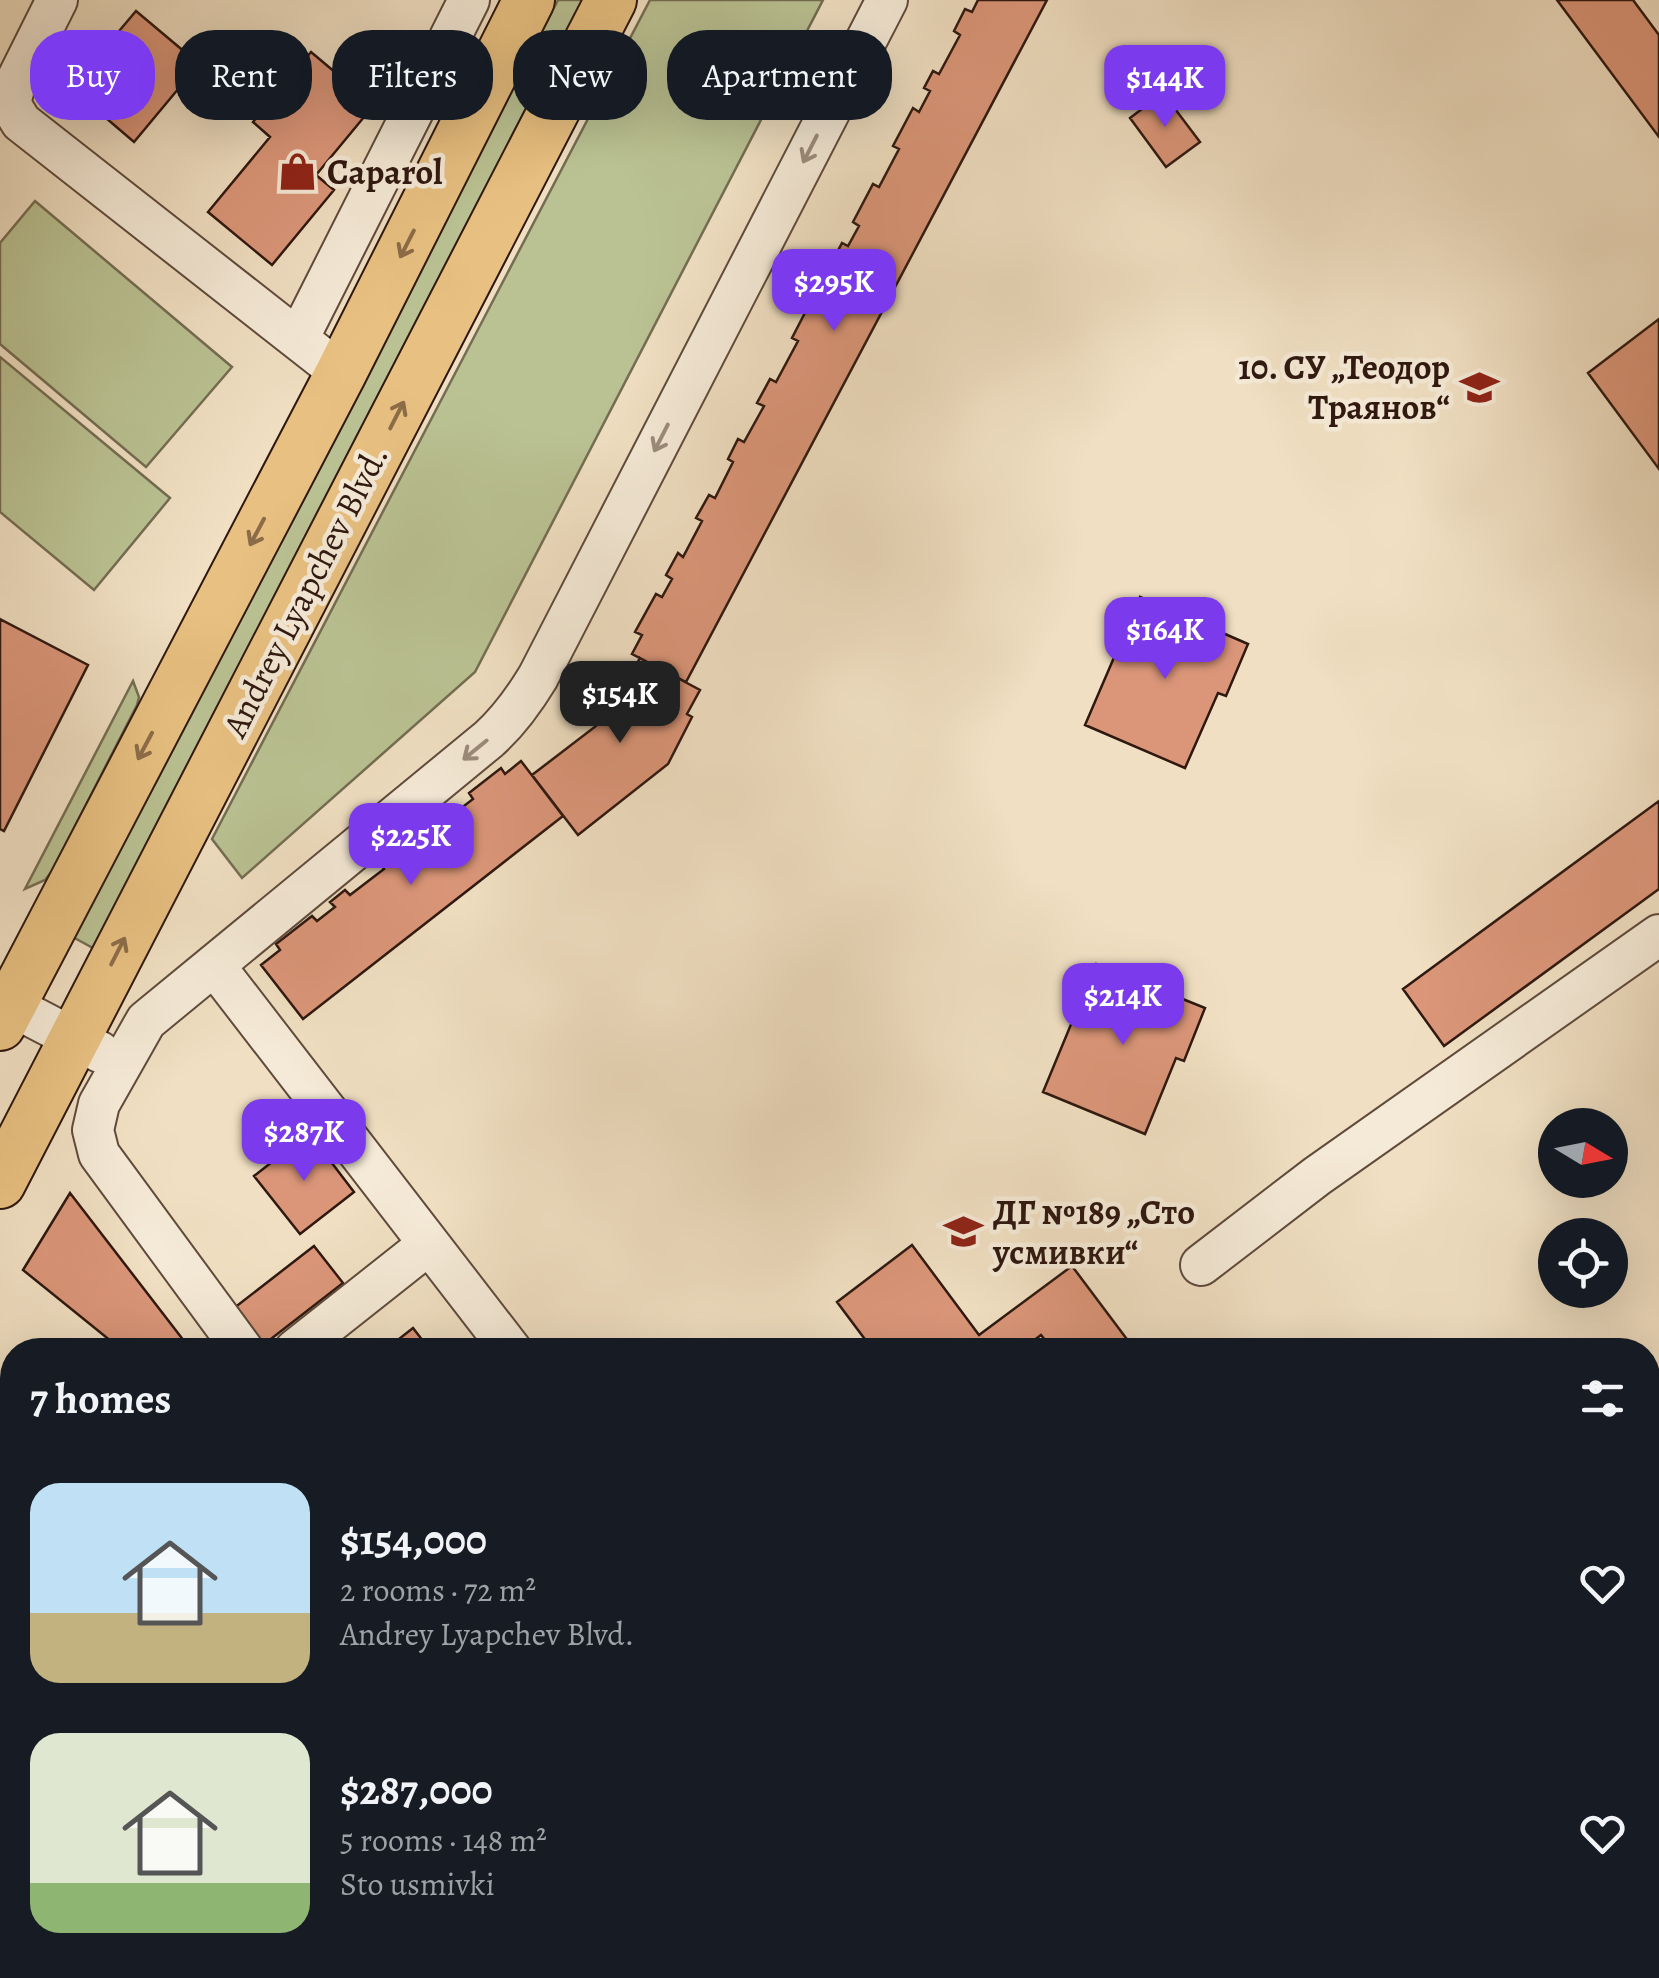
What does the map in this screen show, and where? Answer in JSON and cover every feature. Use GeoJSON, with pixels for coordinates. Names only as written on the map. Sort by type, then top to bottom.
{"type":"FeatureCollection","features":[{"type":"Feature","properties":{"kind":"main road","name":"Andrey Lyapchev Blvd."},"geometry":{"type":"LineString","coordinates":[[4,1010],[342,373],[530,0]]}},
{"type":"Feature","properties":{"kind":"main road","name":"Andrey Lyapchev Blvd."},"geometry":{"type":"LineString","coordinates":[[0,1183],[611,0]]}},
{"type":"Feature","properties":{"kind":"street"},"geometry":{"type":"LineString","coordinates":[[57,0],[14,84],[10,104],[22,122],[342,373]]}},
{"type":"Feature","properties":{"kind":"street"},"geometry":{"type":"LineString","coordinates":[[298,339],[469,0]]}},
{"type":"Feature","properties":{"kind":"street"},"geometry":{"type":"LineString","coordinates":[[235,1338],[99,1154],[93,1130],[99,1104],[146,1021],[490,739],[522,702],[887,0]]}},
{"type":"Feature","properties":{"kind":"street"},"geometry":{"type":"LineString","coordinates":[[1200,1264],[1659,935]]}},
{"type":"Feature","properties":{"kind":"street"},"geometry":{"type":"LineString","coordinates":[[214,965],[503,1338]]}},
{"type":"Feature","properties":{"kind":"street"},"geometry":{"type":"LineString","coordinates":[[4,1010],[74,1038],[121,1064]]}},
{"type":"Feature","properties":{"kind":"street"},"geometry":{"type":"LineString","coordinates":[[310,1338],[429,1244]]}},
{"type":"Feature","properties":{"kind":"green space"},"geometry":{"type":"Polygon","coordinates":[[[558,0],[583,0],[567,30],[542,30],[558,0]]]}},
{"type":"Feature","properties":{"kind":"green space"},"geometry":{"type":"Polygon","coordinates":[[[650,0],[823,0],[807,30],[667,30],[667,120],[761,120],[475,672],[242,878],[212,839],[587,120],[647,120],[647,30],[634,30],[650,0]]]}},
{"type":"Feature","properties":{"kind":"green space"},"geometry":{"type":"Polygon","coordinates":[[[513,86],[513,120],[521,120],[93,948],[71,936],[513,86]]]}},
{"type":"Feature","properties":{"kind":"green space"},"geometry":{"type":"Polygon","coordinates":[[[35,201],[232,367],[146,467],[0,344],[0,243],[35,201]]]}},
{"type":"Feature","properties":{"kind":"green space"},"geometry":{"type":"Polygon","coordinates":[[[0,357],[170,498],[94,590],[0,512],[0,357]]]}},
{"type":"Feature","properties":{"kind":"green space"},"geometry":{"type":"Polygon","coordinates":[[[133,681],[139,697],[137,705],[52,871],[45,880],[25,889],[133,681]]]}},
{"type":"Feature","properties":{"kind":"building"},"geometry":{"type":"Polygon","coordinates":[[[978,0],[1047,0],[686,682],[632,654],[642,635],[635,632],[656,594],[662,597],[672,579],[666,575],[678,553],[683,557],[702,521],[696,518],[709,495],[715,498],[733,462],[728,459],[738,439],[744,442],[764,406],[757,403],[770,379],[776,382],[798,341],[792,338],[810,303],[817,306],[836,269],[830,266],[842,243],[848,246],[859,226],[853,222],[873,184],[879,187],[899,149],[893,146],[913,108],[919,112],[930,91],[924,88],[933,71],[939,74],[960,35],[954,31],[965,9],[972,12],[978,0]]]}},
{"type":"Feature","properties":{"kind":"building"},"geometry":{"type":"Polygon","coordinates":[[[1557,0],[1633,0],[1659,35],[1659,137],[1557,0]]]}},
{"type":"Feature","properties":{"kind":"building"},"geometry":{"type":"Polygon","coordinates":[[[136,11],[175,44],[175,93],[155,117],[155,30],[120,30],[136,11]]]}},
{"type":"Feature","properties":{"kind":"building"},"geometry":{"type":"Polygon","coordinates":[[[312,53],[332,70],[332,120],[362,120],[316,175],[334,190],[272,265],[208,212],[270,137],[253,122],[312,120],[312,53]]]}},
{"type":"Feature","properties":{"kind":"building"},"geometry":{"type":"Polygon","coordinates":[[[1163,93],[1200,142],[1166,167],[1130,118],[1163,93]]]}},
{"type":"Feature","properties":{"kind":"building"},"geometry":{"type":"Polygon","coordinates":[[[108,120],[152,120],[134,142],[108,120]]]}},
{"type":"Feature","properties":{"kind":"building"},"geometry":{"type":"Polygon","coordinates":[[[1659,319],[1659,469],[1588,373],[1659,319]]]}},
{"type":"Feature","properties":{"kind":"building"},"geometry":{"type":"Polygon","coordinates":[[[1140,597],[1248,644],[1226,696],[1218,693],[1185,768],[1085,725],[1140,597]]]}},
{"type":"Feature","properties":{"kind":"building"},"geometry":{"type":"Polygon","coordinates":[[[0,619],[88,665],[4,831],[0,829],[0,619]]]}},
{"type":"Feature","properties":{"kind":"building"},"geometry":{"type":"Polygon","coordinates":[[[640,658],[700,690],[687,714],[692,717],[668,764],[578,835],[532,775],[596,726],[622,676],[628,680],[640,658]]]}},
{"type":"Feature","properties":{"kind":"building"},"geometry":{"type":"Polygon","coordinates":[[[521,761],[563,816],[303,1019],[261,965],[280,950],[276,944],[312,916],[317,921],[335,907],[330,902],[345,890],[350,895],[384,869],[380,863],[399,848],[403,854],[419,841],[415,836],[451,807],[455,813],[473,799],[469,793],[501,768],[505,774],[521,761]]]}},
{"type":"Feature","properties":{"kind":"building"},"geometry":{"type":"Polygon","coordinates":[[[1659,801],[1659,889],[1444,1046],[1403,989],[1659,801]]]}},
{"type":"Feature","properties":{"kind":"building"},"geometry":{"type":"Polygon","coordinates":[[[1096,964],[1205,1008],[1184,1061],[1176,1058],[1145,1134],[1043,1092],[1096,964]]]}},
{"type":"Feature","properties":{"kind":"building"},"geometry":{"type":"Polygon","coordinates":[[[309,1133],[354,1192],[300,1234],[254,1176],[309,1133]]]}},
{"type":"Feature","properties":{"kind":"building"},"geometry":{"type":"Polygon","coordinates":[[[70,1193],[182,1338],[107,1338],[23,1270],[70,1193]]]}},
{"type":"Feature","properties":{"kind":"building"},"geometry":{"type":"Polygon","coordinates":[[[912,1245],[979,1335],[1072,1266],[1126,1338],[864,1338],[837,1302],[912,1245]]]}},
{"type":"Feature","properties":{"kind":"building"},"geometry":{"type":"Polygon","coordinates":[[[314,1246],[343,1283],[272,1338],[249,1338],[229,1312],[314,1246]]]}},
{"type":"Feature","properties":{"kind":"building"},"geometry":{"type":"Polygon","coordinates":[[[413,1328],[421,1338],[400,1338],[413,1328]]]}},
{"type":"Feature","properties":{"kind":"place","name":"Caparol"},"geometry":{"type":"Point","coordinates":[297,172]}},
{"type":"Feature","properties":{"kind":"place","name":"10. СУ „Теодор Траянов“"},"geometry":{"type":"Point","coordinates":[1480,387]}},
{"type":"Feature","properties":{"kind":"place","name":"ДГ №189 „Сто усмивки“"},"geometry":{"type":"Point","coordinates":[963,1232]}}]}
